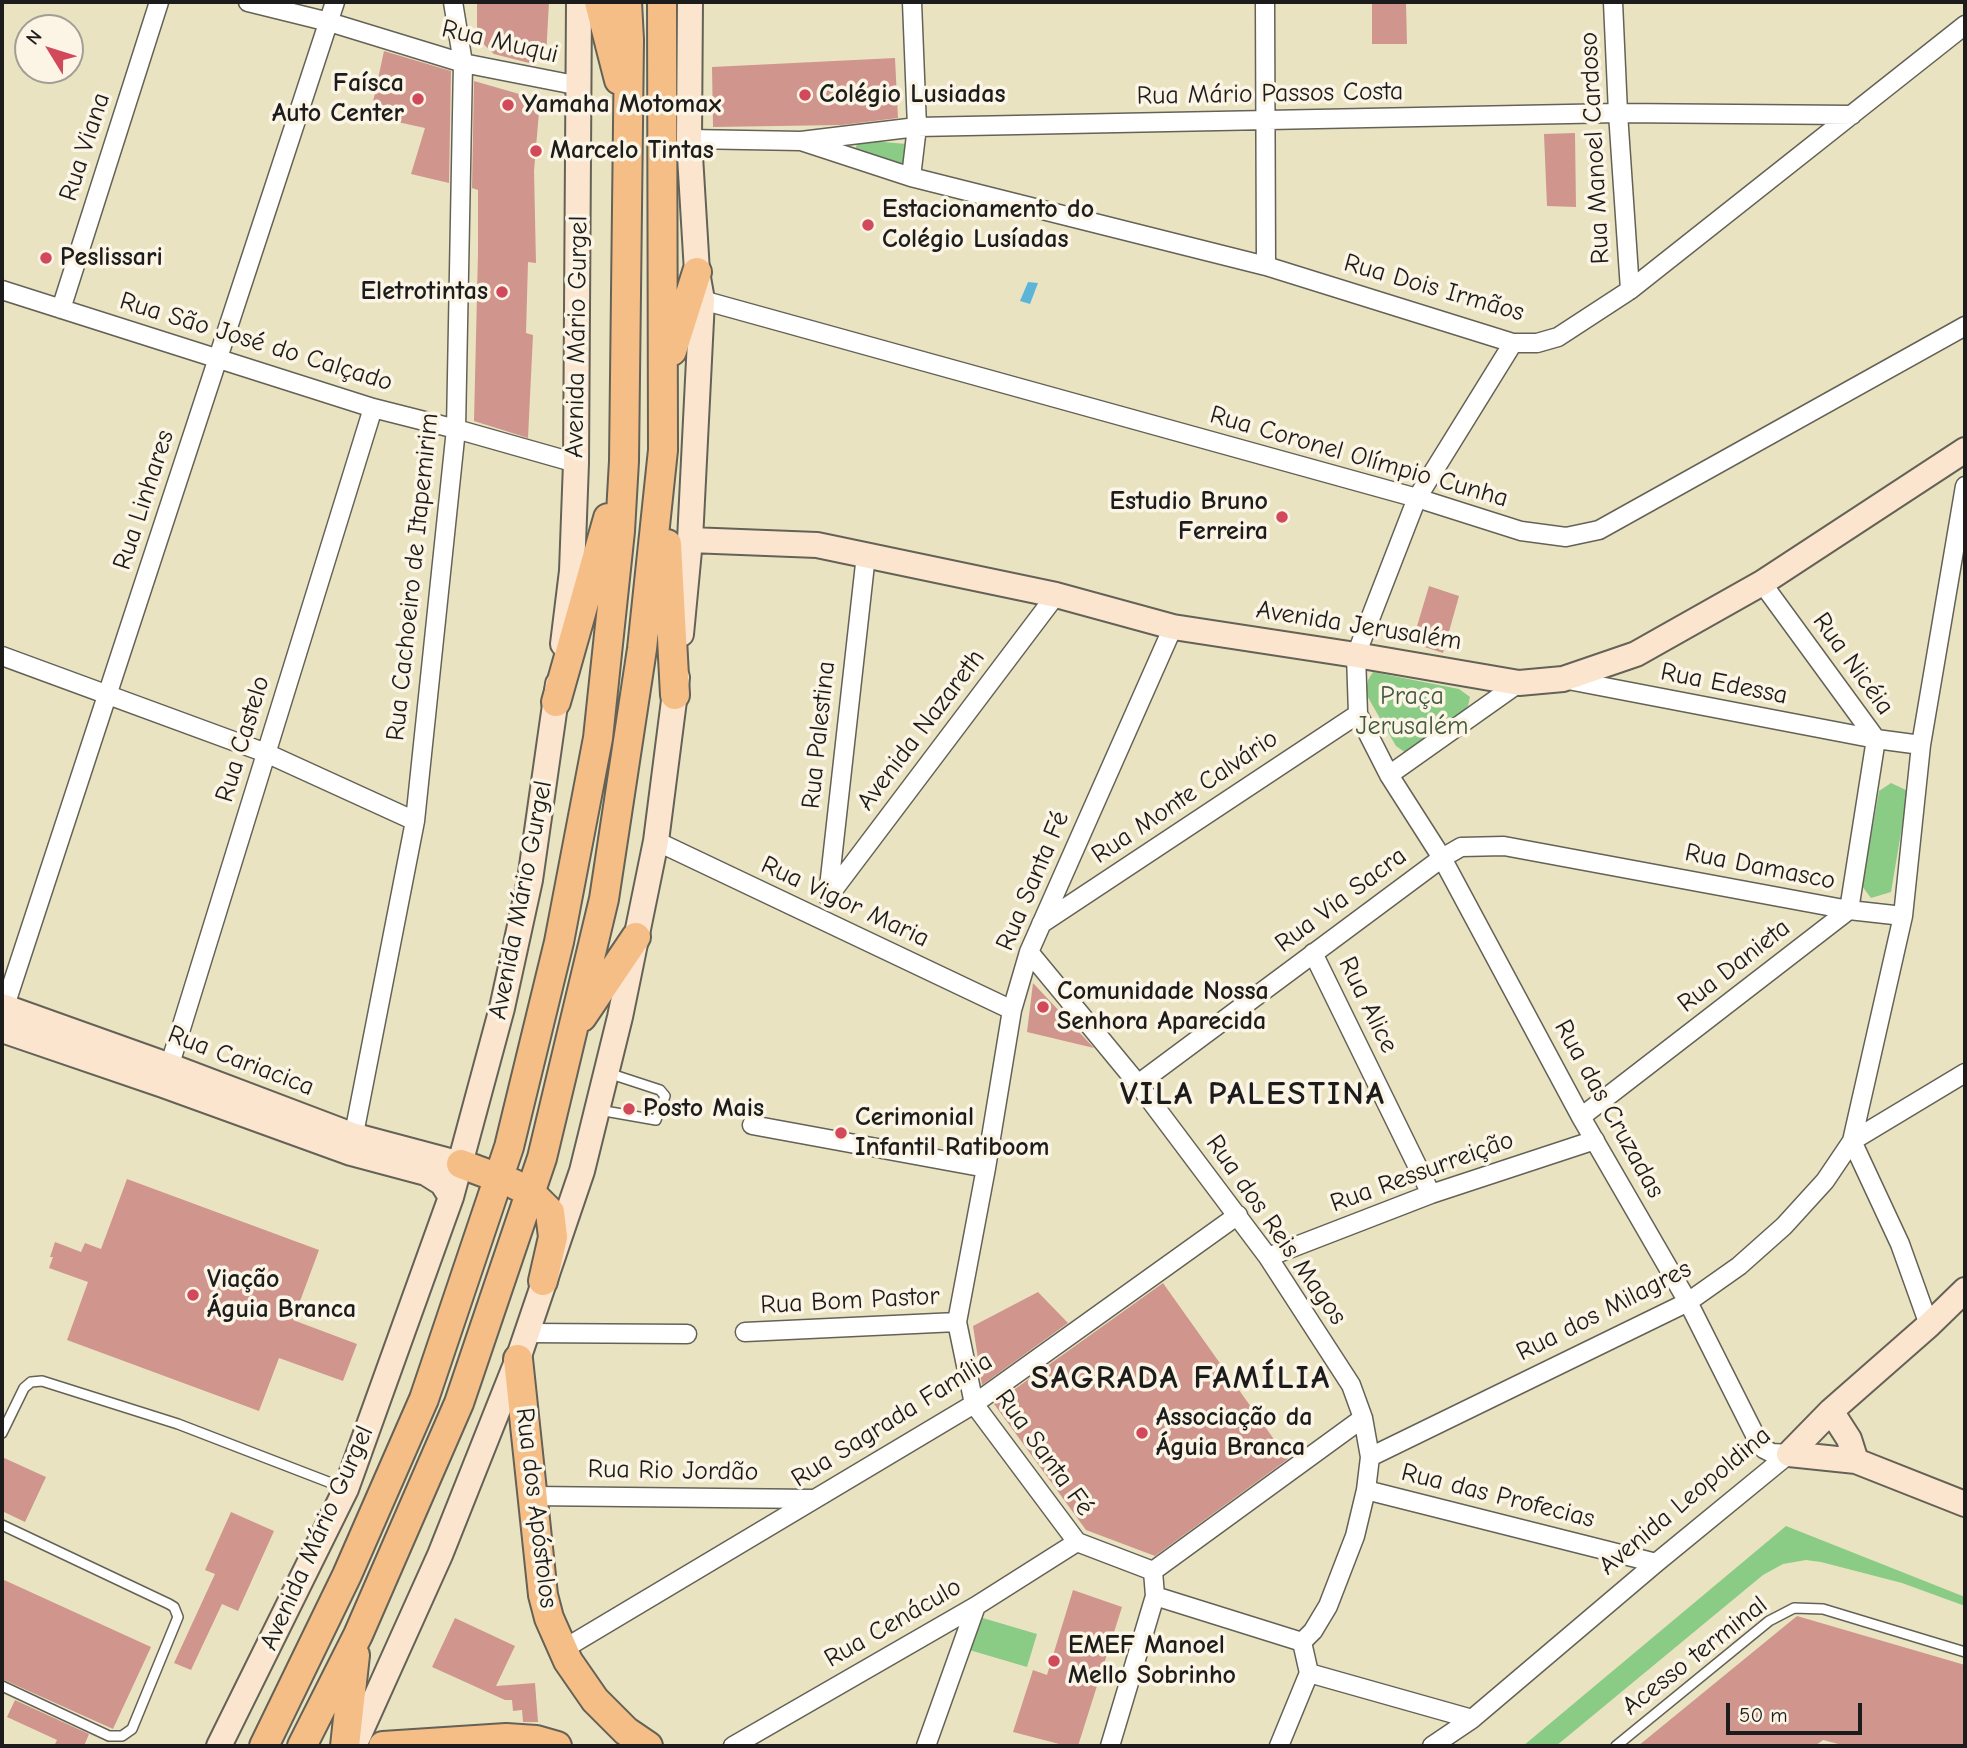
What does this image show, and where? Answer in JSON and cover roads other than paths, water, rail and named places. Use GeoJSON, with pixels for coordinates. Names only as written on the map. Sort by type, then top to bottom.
{"type":"FeatureCollection","features":[{"type":"Feature","properties":{"kind":"main road","name":"Avenida Mário Gurgel"},"geometry":{"type":"LineString","coordinates":[[219,1746],[346,1489],[461,1164],[502,1008],[530,880],[572,571],[576,463],[579,2]]}},
{"type":"Feature","properties":{"kind":"main road"},"geometry":{"type":"LineString","coordinates":[[598,2],[628,117]]}},
{"type":"Feature","properties":{"kind":"main road","name":"Avenida Mário Gurgel"},"geometry":{"type":"LineString","coordinates":[[264,1746],[348,1575],[424,1399],[509,1147],[558,942],[598,738],[620,531],[624,461],[627,2]]}},
{"type":"Feature","properties":{"kind":"main road"},"geometry":{"type":"LineString","coordinates":[[663,2],[663,450],[675,695]]}},
{"type":"Feature","properties":{"kind":"main road"},"geometry":{"type":"LineString","coordinates":[[354,1746],[440,1555],[522,1346],[582,1171],[656,841],[675,695],[690,540],[702,300],[697,272],[689,139],[690,2]]}},
{"type":"Feature","properties":{"kind":"main road"},"geometry":{"type":"LineString","coordinates":[[663,381],[697,272]]}},
{"type":"Feature","properties":{"kind":"main road"},"geometry":{"type":"LineString","coordinates":[[302,1746],[358,1635],[459,1403],[531,1193],[606,886],[642,649],[663,450]]}},
{"type":"Feature","properties":{"kind":"main road","name":"Avenida Jerusalém"},"geometry":{"type":"LineString","coordinates":[[690,540],[817,545],[1056,595],[1173,626],[1519,683],[1563,679],[1636,654],[1762,583],[1965,450]]}},
{"type":"Feature","properties":{"kind":"main road"},"geometry":{"type":"LineString","coordinates":[[556,702],[624,461]]}},
{"type":"Feature","properties":{"kind":"main road"},"geometry":{"type":"LineString","coordinates":[[572,1031],[636,937]]}},
{"type":"Feature","properties":{"kind":"main road","name":"Rua Cariacica"},"geometry":{"type":"LineString","coordinates":[[2,1014],[426,1173],[442,1183],[451,1196]]}},
{"type":"Feature","properties":{"kind":"main road","name":"Rua Cariacica"},"geometry":{"type":"LineString","coordinates":[[352,1144],[461,1164]]}},
{"type":"Feature","properties":{"kind":"main road"},"geometry":{"type":"LineString","coordinates":[[461,1164],[531,1193],[550,1212],[553,1237],[543,1281]]}},
{"type":"Feature","properties":{"kind":"main road","name":"Avenida Leopoldina"},"geometry":{"type":"LineString","coordinates":[[1790,1454],[1830,1411],[1965,1290]]}},
{"type":"Feature","properties":{"kind":"main road","name":"Rua dos Apóstolos"},"geometry":{"type":"LineString","coordinates":[[522,1346],[532,1496],[543,1595],[562,1650],[581,1681],[595,1700],[626,1731],[648,1746]]}},
{"type":"Feature","properties":{"kind":"main road"},"geometry":{"type":"LineString","coordinates":[[1830,1411],[1849,1439],[1856,1461]]}},
{"type":"Feature","properties":{"kind":"main road"},"geometry":{"type":"LineString","coordinates":[[1790,1454],[1856,1461],[1965,1504]]}},
{"type":"Feature","properties":{"kind":"main road"},"geometry":{"type":"LineString","coordinates":[[345,1746],[358,1635]]}},
{"type":"Feature","properties":{"kind":"main road"},"geometry":{"type":"LineString","coordinates":[[384,1746],[536,1740],[557,1746]]}},
{"type":"Feature","properties":{"kind":"street","name":"Rua Viana"},"geometry":{"type":"LineString","coordinates":[[61,309],[159,2]]}},
{"type":"Feature","properties":{"kind":"street","name":"Rua Muqui"},"geometry":{"type":"LineString","coordinates":[[248,2],[329,22],[463,63],[580,86]]}},
{"type":"Feature","properties":{"kind":"street","name":"Rua Linhares"},"geometry":{"type":"LineString","coordinates":[[2,1014],[335,2]]}},
{"type":"Feature","properties":{"kind":"street","name":"Rua Cachoeiro de Itapemirim"},"geometry":{"type":"LineString","coordinates":[[352,1144],[415,821],[456,429],[463,63],[453,2]]}},
{"type":"Feature","properties":{"kind":"street"},"geometry":{"type":"LineString","coordinates":[[911,177],[917,127],[912,2]]}},
{"type":"Feature","properties":{"kind":"street"},"geometry":{"type":"LineString","coordinates":[[1265,2],[1266,266]]}},
{"type":"Feature","properties":{"kind":"street","name":"Rua Manoel Cardoso"},"geometry":{"type":"LineString","coordinates":[[1613,2],[1630,290]]}},
{"type":"Feature","properties":{"kind":"street","name":"Rua Dois Irmãos"},"geometry":{"type":"LineString","coordinates":[[801,141],[911,177],[1266,266],[1513,343],[1537,343],[1558,337],[1630,290],[1965,25]]}},
{"type":"Feature","properties":{"kind":"street","name":"Rua Mário Passos Costa"},"geometry":{"type":"LineString","coordinates":[[689,139],[801,141],[917,127],[1618,113],[1852,116]]}},
{"type":"Feature","properties":{"kind":"street","name":"Rua São José do Calçado"},"geometry":{"type":"LineString","coordinates":[[2,290],[373,408],[576,463]]}},
{"type":"Feature","properties":{"kind":"street","name":"Rua Coronel Olímpio Cunha"},"geometry":{"type":"LineString","coordinates":[[702,300],[1417,498],[1521,531],[1566,537],[1599,530],[1965,326]]}},
{"type":"Feature","properties":{"kind":"street"},"geometry":{"type":"LineString","coordinates":[[1356,655],[1417,498],[1513,343]]}},
{"type":"Feature","properties":{"kind":"street","name":"Rua Castelo"},"geometry":{"type":"LineString","coordinates":[[166,1075],[373,408]]}},
{"type":"Feature","properties":{"kind":"street"},"geometry":{"type":"LineString","coordinates":[[1929,1325],[1900,1244],[1852,1141],[1903,916],[1921,745],[1965,486]]}},
{"type":"Feature","properties":{"kind":"street","name":"Rua Palestina"},"geometry":{"type":"LineString","coordinates":[[823,920],[828,897],[866,555]]}},
{"type":"Feature","properties":{"kind":"street","name":"Rua Nicéia"},"geometry":{"type":"LineString","coordinates":[[1762,583],[1875,739],[1921,745]]}},
{"type":"Feature","properties":{"kind":"street","name":"Avenida Nazareth"},"geometry":{"type":"LineString","coordinates":[[828,897],[1056,595]]}},
{"type":"Feature","properties":{"kind":"street","name":"Rua Santa Fé"},"geometry":{"type":"LineString","coordinates":[[1153,1571],[1077,1542],[974,1404],[957,1322],[1012,1010],[1029,952],[1173,626]]}},
{"type":"Feature","properties":{"kind":"street","name":"Rua das Cruzadas"},"geometry":{"type":"LineString","coordinates":[[1356,655],[1358,714],[1389,775],[1441,858],[1581,1117],[1688,1303],[1758,1441],[1764,1449],[1772,1453],[1790,1454]]}},
{"type":"Feature","properties":{"kind":"street"},"geometry":{"type":"LineString","coordinates":[[2,656],[266,753],[415,821]]}},
{"type":"Feature","properties":{"kind":"street","name":"Rua Edessa"},"geometry":{"type":"LineString","coordinates":[[1563,679],[1875,739]]}},
{"type":"Feature","properties":{"kind":"street"},"geometry":{"type":"LineString","coordinates":[[1389,775],[1519,683]]}},
{"type":"Feature","properties":{"kind":"street","name":"Rua Monte Calvário"},"geometry":{"type":"LineString","coordinates":[[1041,924],[1358,714]]}},
{"type":"Feature","properties":{"kind":"street"},"geometry":{"type":"LineString","coordinates":[[1849,910],[1875,739]]}},
{"type":"Feature","properties":{"kind":"street","name":"Rua Vigor Maria"},"geometry":{"type":"LineString","coordinates":[[656,841],[1012,1010]]}},
{"type":"Feature","properties":{"kind":"street","name":"Rua Damasco"},"geometry":{"type":"LineString","coordinates":[[1441,858],[1461,847],[1504,846],[1849,910],[1903,916]]}},
{"type":"Feature","properties":{"kind":"street","name":"Rua Via Sacra"},"geometry":{"type":"LineString","coordinates":[[1138,1084],[1441,858]]}},
{"type":"Feature","properties":{"kind":"street","name":"Rua Danieta"},"geometry":{"type":"LineString","coordinates":[[1581,1117],[1849,910]]}},
{"type":"Feature","properties":{"kind":"street","name":"Rua dos Reis Magos"},"geometry":{"type":"LineString","coordinates":[[1029,952],[1138,1084],[1238,1215],[1351,1385],[1363,1418],[1370,1457],[1366,1490],[1355,1536],[1328,1606],[1313,1631],[1302,1642]]}},
{"type":"Feature","properties":{"kind":"street","name":"Rua Alice"},"geometry":{"type":"LineString","coordinates":[[1313,953],[1431,1194]]}},
{"type":"Feature","properties":{"kind":"street","name":"Rua dos Milagres"},"geometry":{"type":"LineString","coordinates":[[1370,1457],[1688,1303],[1739,1266],[1784,1226],[1825,1181],[1852,1141],[1965,1073]]}},
{"type":"Feature","properties":{"kind":"street"},"geometry":{"type":"LineString","coordinates":[[752,1125],[986,1168]]}},
{"type":"Feature","properties":{"kind":"street","name":"Rua Ressurreição"},"geometry":{"type":"LineString","coordinates":[[1268,1257],[1431,1194],[1595,1140]]}},
{"type":"Feature","properties":{"kind":"street","name":"Rua Sagrada Família"},"geometry":{"type":"LineString","coordinates":[[562,1650],[974,1404],[1238,1215]]}},
{"type":"Feature","properties":{"kind":"street","name":"Rua Bom Pastor"},"geometry":{"type":"LineString","coordinates":[[745,1332],[957,1322]]}},
{"type":"Feature","properties":{"kind":"street"},"geometry":{"type":"LineString","coordinates":[[522,1346],[687,1334]]}},
{"type":"Feature","properties":{"kind":"street"},"geometry":{"type":"LineString","coordinates":[[1110,1746],[1155,1595],[1153,1571],[1363,1418]]}},
{"type":"Feature","properties":{"kind":"street","name":"Avenida Leopoldina"},"geometry":{"type":"LineString","coordinates":[[1433,1746],[1472,1719],[1790,1454]]}},
{"type":"Feature","properties":{"kind":"street","name":"Rua das Profecias"},"geometry":{"type":"LineString","coordinates":[[1366,1490],[1657,1563]]}},
{"type":"Feature","properties":{"kind":"street","name":"Rua Rio Jordão"},"geometry":{"type":"LineString","coordinates":[[532,1496],[814,1499]]}},
{"type":"Feature","properties":{"kind":"street","name":"Rua Cenáculo"},"geometry":{"type":"LineString","coordinates":[[733,1746],[976,1606],[1077,1542]]}},
{"type":"Feature","properties":{"kind":"street"},"geometry":{"type":"LineString","coordinates":[[1155,1595],[1302,1642],[1309,1673],[1279,1746]]}},
{"type":"Feature","properties":{"kind":"street"},"geometry":{"type":"LineString","coordinates":[[926,1746],[976,1606]]}},
{"type":"Feature","properties":{"kind":"street"},"geometry":{"type":"LineString","coordinates":[[1309,1673],[1472,1719]]}},
{"type":"Feature","properties":{"kind":"lane"},"geometry":{"type":"LineString","coordinates":[[597,1110],[656,1120],[665,1096],[660,1090],[606,1072]]}},
{"type":"Feature","properties":{"kind":"lane"},"geometry":{"type":"LineString","coordinates":[[2,1433],[24,1388],[31,1382],[42,1381],[178,1424],[346,1489]]}},
{"type":"Feature","properties":{"kind":"lane"},"geometry":{"type":"LineString","coordinates":[[2,1525],[169,1604],[174,1607],[178,1617],[132,1729],[122,1736],[109,1735],[2,1686]]}},
{"type":"Feature","properties":{"kind":"lane","name":"Acesso terminal"},"geometry":{"type":"LineString","coordinates":[[1616,1746],[1769,1621],[1794,1608],[1822,1609],[1965,1652]]}},
{"type":"Feature","properties":{"kind":"water"},"geometry":{"type":"Polygon","coordinates":[[[1028,282],[1038,283],[1030,304],[1020,301],[1028,282]]]}},
{"type":"Feature","properties":{"kind":"place","name":"Colégio Lusiadas"},"geometry":{"type":"Point","coordinates":[805,95]}},
{"type":"Feature","properties":{"kind":"place","name":"Faísca Auto Center"},"geometry":{"type":"Point","coordinates":[418,99]}},
{"type":"Feature","properties":{"kind":"place","name":"Yamaha Motomax"},"geometry":{"type":"Point","coordinates":[508,105]}},
{"type":"Feature","properties":{"kind":"place","name":"Marcelo Tintas"},"geometry":{"type":"Point","coordinates":[536,151]}},
{"type":"Feature","properties":{"kind":"place","name":"Estacionamento do Colégio Lusíadas"},"geometry":{"type":"Point","coordinates":[868,225]}},
{"type":"Feature","properties":{"kind":"place","name":"Peslissari"},"geometry":{"type":"Point","coordinates":[46,258]}},
{"type":"Feature","properties":{"kind":"place","name":"Eletrotintas"},"geometry":{"type":"Point","coordinates":[502,292]}},
{"type":"Feature","properties":{"kind":"place","name":"Estudio Bruno Ferreira"},"geometry":{"type":"Point","coordinates":[1282,517]}},
{"type":"Feature","properties":{"kind":"place","name":"Comunidade Nossa Senhora Aparecida"},"geometry":{"type":"Point","coordinates":[1043,1007]}},
{"type":"Feature","properties":{"kind":"place","name":"Posto Mais"},"geometry":{"type":"Point","coordinates":[629,1109]}},
{"type":"Feature","properties":{"kind":"place","name":"Cerimonial Infantil Ratiboom"},"geometry":{"type":"Point","coordinates":[841,1133]}},
{"type":"Feature","properties":{"kind":"place","name":"Viação Águia Branca"},"geometry":{"type":"Point","coordinates":[193,1295]}},
{"type":"Feature","properties":{"kind":"place","name":"Associação da Águia Branca"},"geometry":{"type":"Point","coordinates":[1142,1433]}},
{"type":"Feature","properties":{"kind":"place","name":"EMEF Manoel Mello Sobrinho"},"geometry":{"type":"Point","coordinates":[1054,1661]}},
{"type":"Feature","properties":{"kind":"district","name":"VILA PALESTINA"},"geometry":{"type":"Point","coordinates":[1253,1095]}},
{"type":"Feature","properties":{"kind":"district","name":"SAGRADA FAMÍLIA"},"geometry":{"type":"Point","coordinates":[1181,1379]}},
{"type":"Feature","properties":{"kind":"park label","name":"Praça Jerusalém"},"geometry":{"type":"Point","coordinates":[1412,712]}}]}
